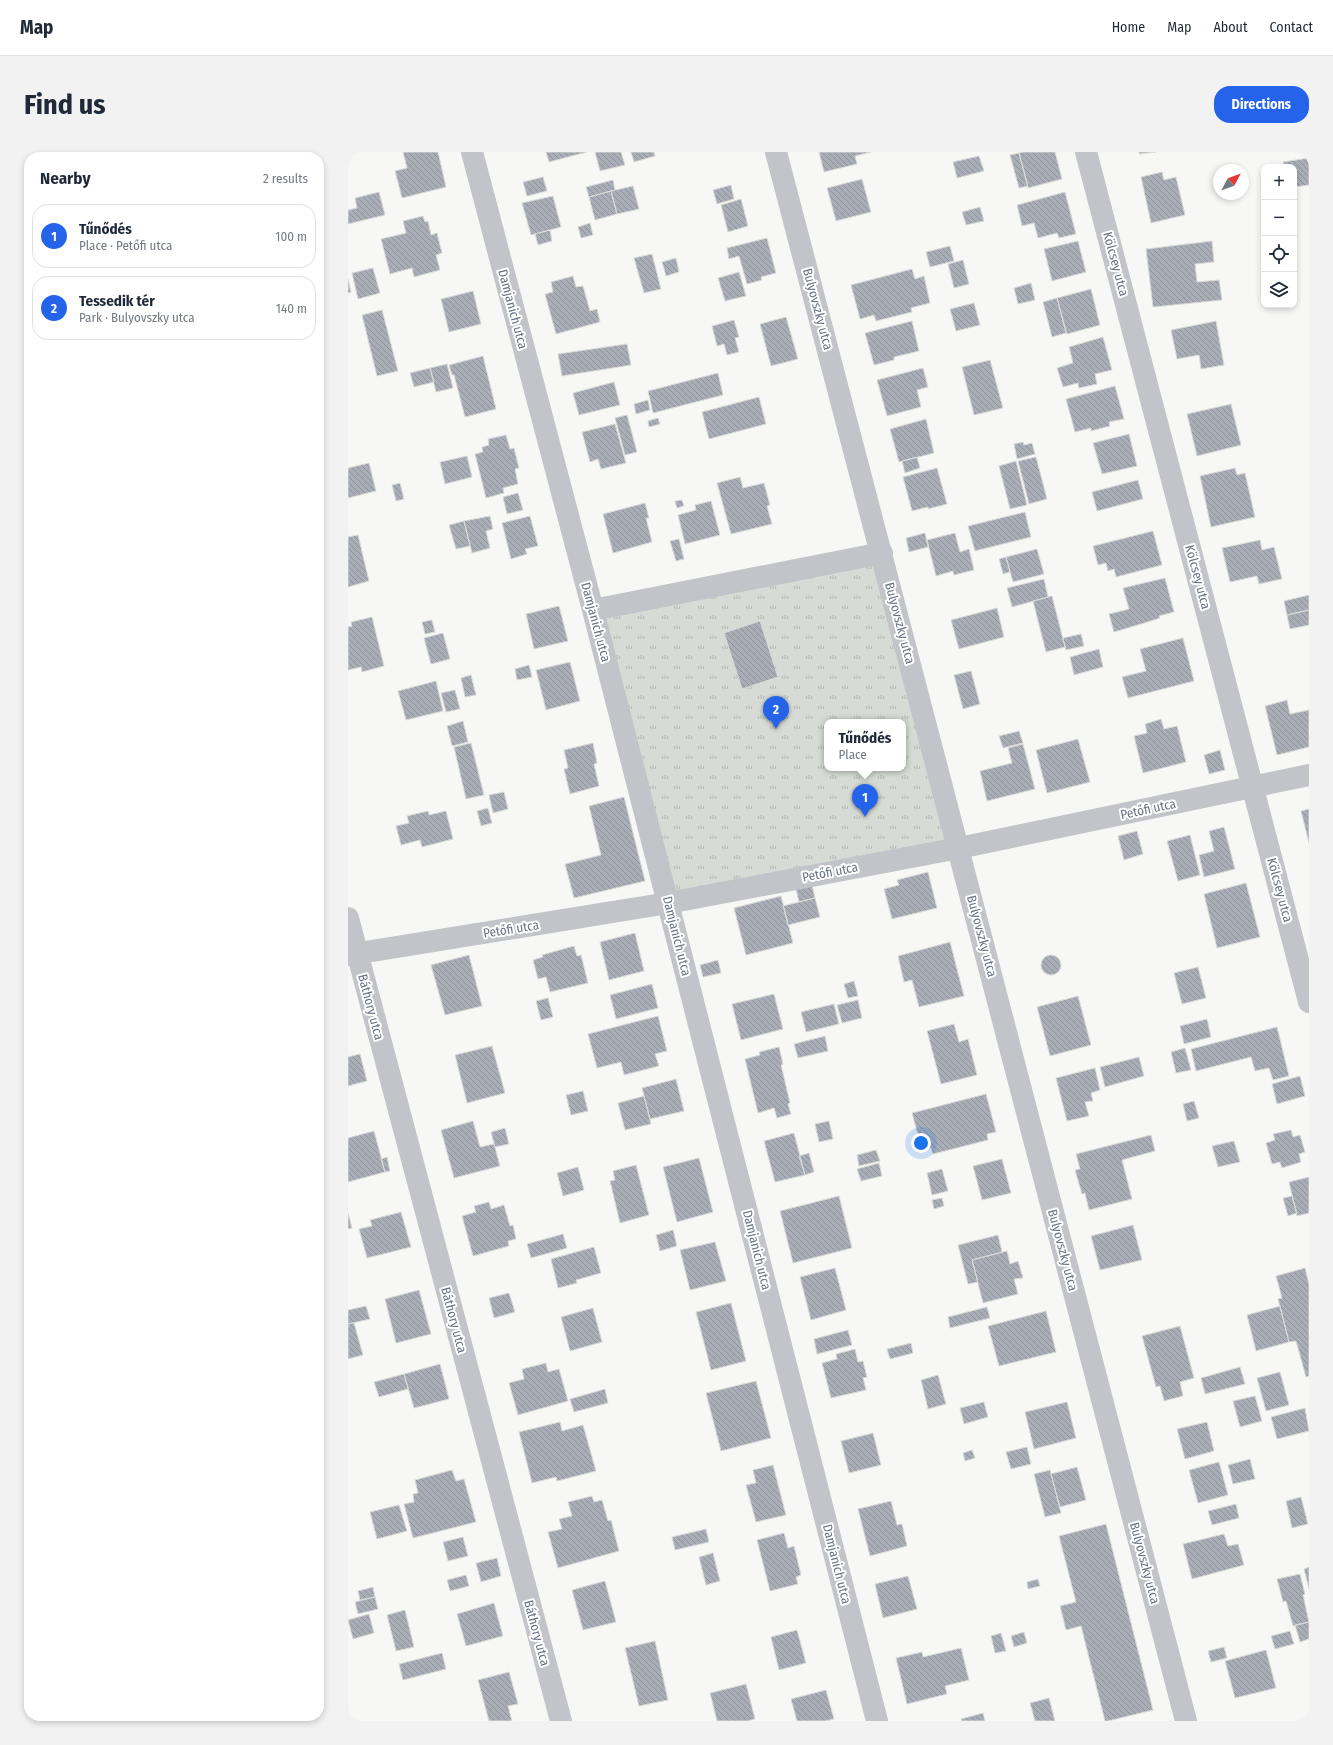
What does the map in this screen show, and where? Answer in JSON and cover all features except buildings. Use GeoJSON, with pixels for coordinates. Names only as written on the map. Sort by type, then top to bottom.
{"type":"FeatureCollection","features":[{"type":"Feature","properties":{"kind":"street","name":"Damjanich utca"},"geometry":{"type":"LineString","coordinates":[[472,152],[593,610],[877,1721]]}},
{"type":"Feature","properties":{"kind":"street","name":"Bulyovszky utca"},"geometry":{"type":"LineString","coordinates":[[776,152],[1186,1721]]}},
{"type":"Feature","properties":{"kind":"street","name":"Kölcsey utca"},"geometry":{"type":"LineString","coordinates":[[1086,152],[1309,1002]]}},
{"type":"Feature","properties":{"kind":"street"},"geometry":{"type":"LineString","coordinates":[[593,610],[882,553]]}},
{"type":"Feature","properties":{"kind":"street","name":"Petőfi utca"},"geometry":{"type":"LineString","coordinates":[[352,955],[668,903],[959,848],[1309,775]]}},
{"type":"Feature","properties":{"kind":"street","name":"Báthory utca"},"geometry":{"type":"LineString","coordinates":[[348,918],[352,955],[561,1721]]}},
{"type":"Feature","properties":{"kind":"green space"},"geometry":{"type":"Polygon","coordinates":[[[882,553],[959,848],[668,903],[593,610],[882,553]]]}},
{"type":"Feature","properties":{"kind":"place","name":"Tessedik tér"},"geometry":{"type":"Point","coordinates":[776,729]}},
{"type":"Feature","properties":{"kind":"place","name":"Tűnődés"},"geometry":{"type":"Point","coordinates":[865,817]}}]}
